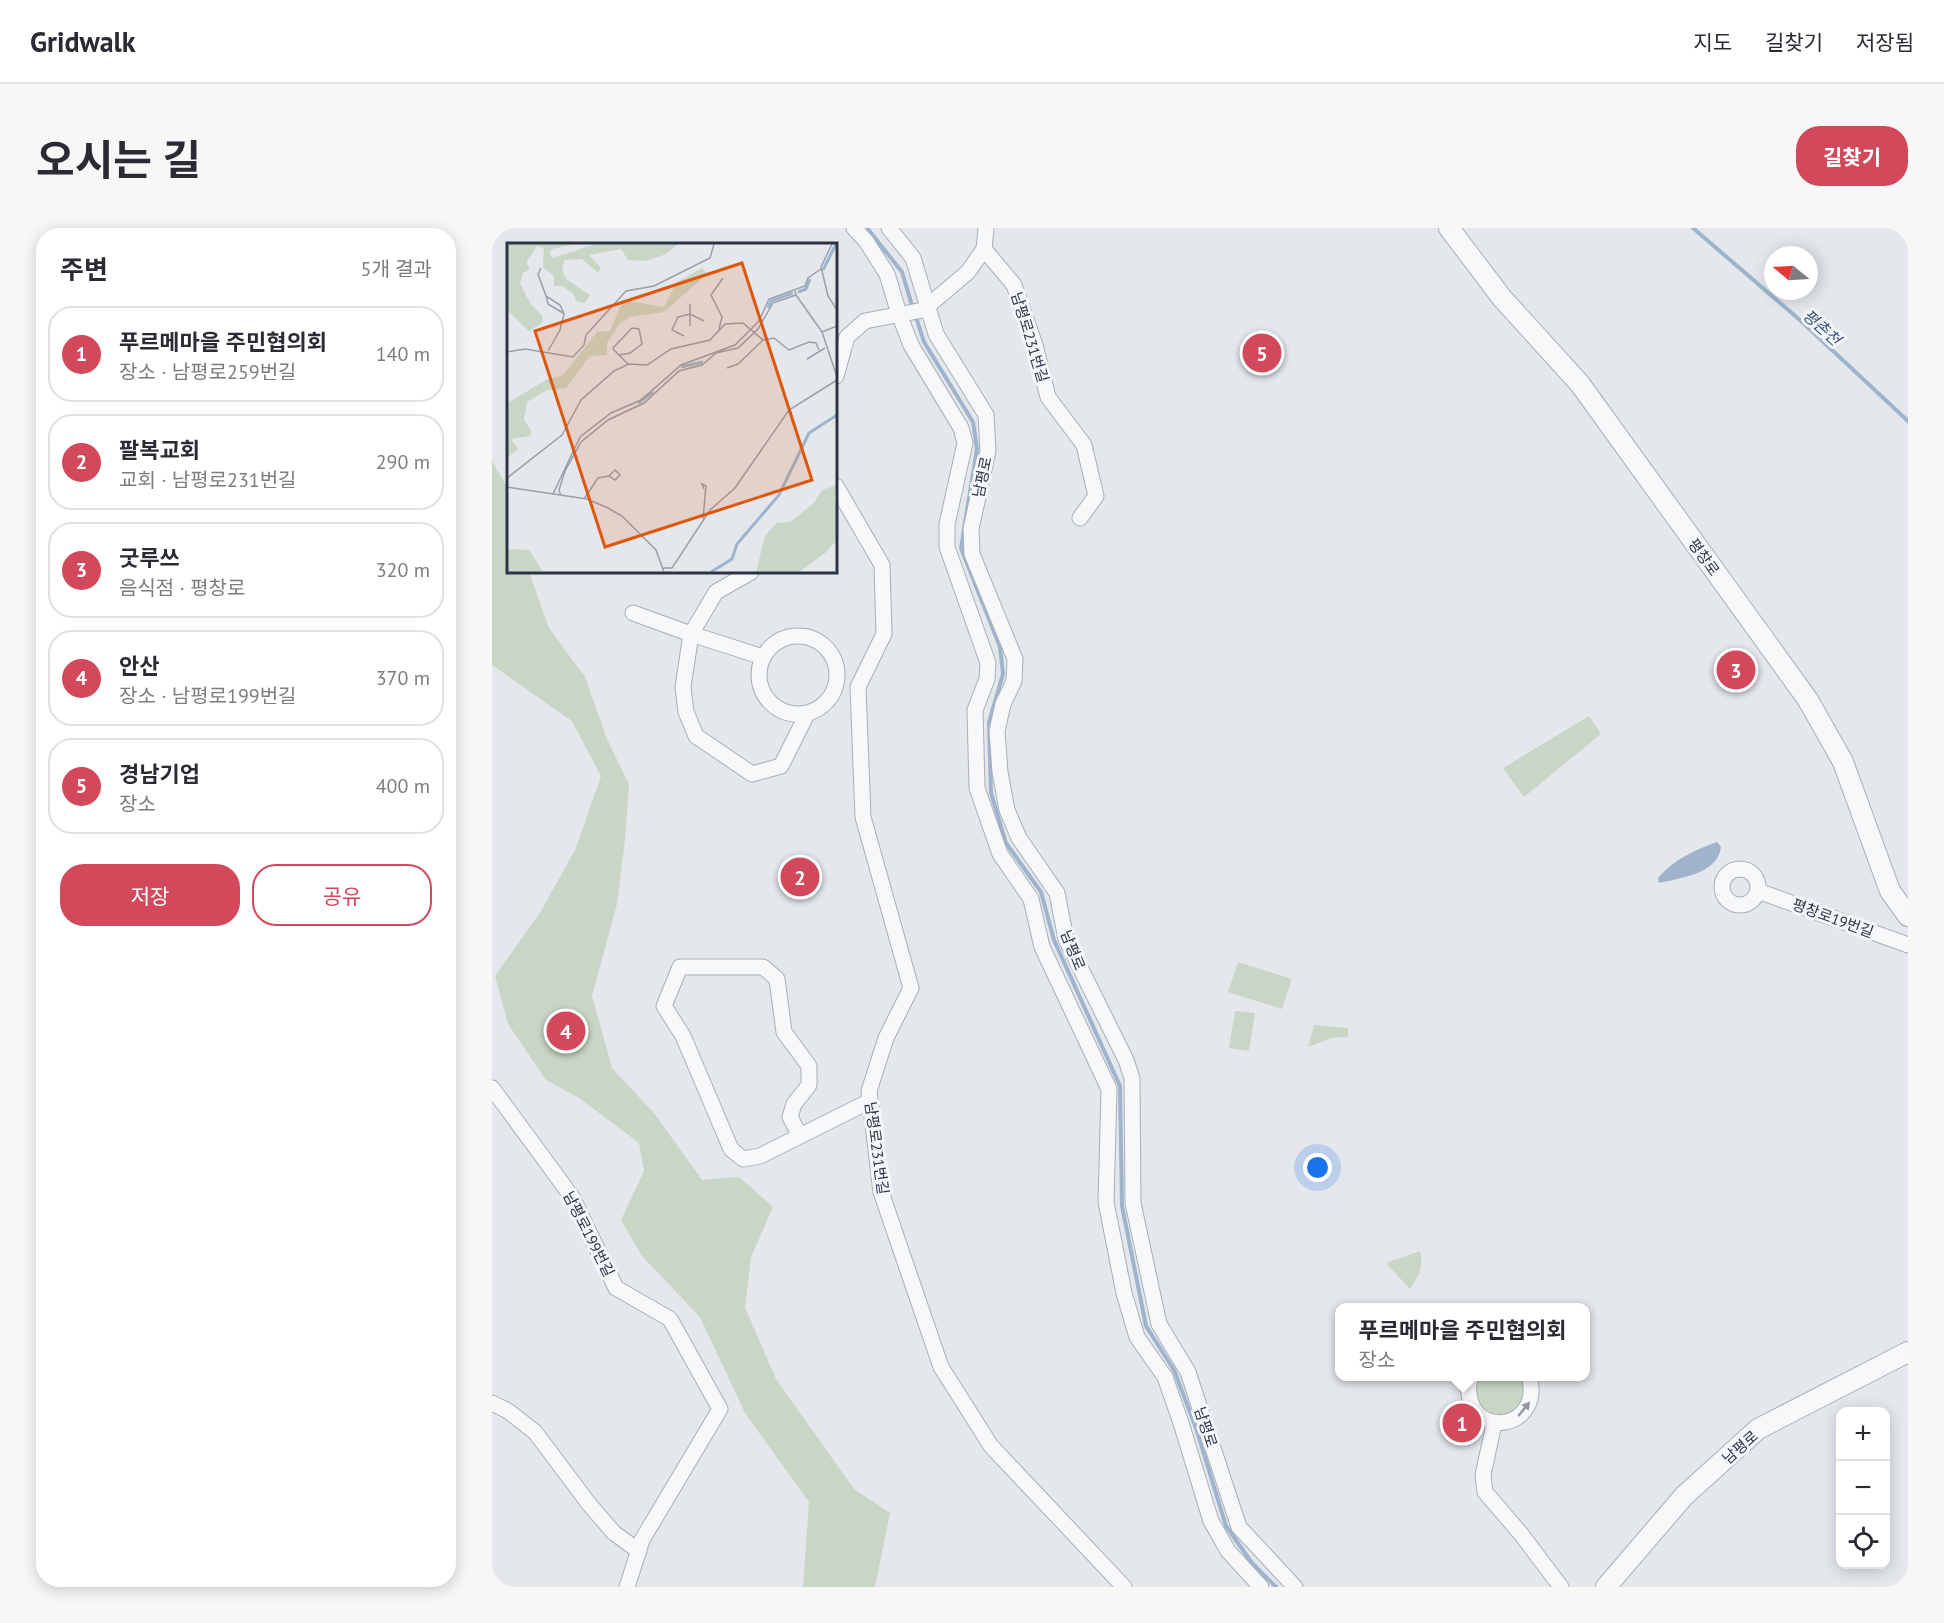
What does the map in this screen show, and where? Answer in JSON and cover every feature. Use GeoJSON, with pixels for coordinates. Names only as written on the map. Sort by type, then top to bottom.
{"type":"FeatureCollection","features":[{"type":"Feature","properties":{"kind":"street"},"geometry":{"type":"LineString","coordinates":[[854,228],[866,241],[887,274],[902,313]]}},
{"type":"Feature","properties":{"kind":"street"},"geometry":{"type":"LineString","coordinates":[[889,228],[913,258],[926,307]]}},
{"type":"Feature","properties":{"kind":"street"},"geometry":{"type":"LineString","coordinates":[[837,372],[847,337],[865,321],[926,307],[968,272],[984,249],[986,228]]}},
{"type":"Feature","properties":{"kind":"street","name":"평창로"},"geometry":{"type":"LineString","coordinates":[[1449,228],[1502,298],[1580,384],[1808,700],[1843,762],[1890,891],[1908,916]]}},
{"type":"Feature","properties":{"kind":"street","name":"남평로231번길"},"geometry":{"type":"LineString","coordinates":[[984,249],[1014,285],[1035,345],[1048,398],[1084,445],[1096,496],[1080,518]]}},
{"type":"Feature","properties":{"kind":"street","name":"남평로"},"geometry":{"type":"LineString","coordinates":[[926,307],[936,334],[986,415],[988,451],[971,529],[972,554],[1015,658],[1014,681],[1003,704],[997,730],[1000,771],[1007,810],[1019,838],[1057,893],[1066,939],[1126,1060],[1132,1078],[1133,1203],[1159,1324],[1188,1372],[1239,1527],[1295,1587]]}},
{"type":"Feature","properties":{"kind":"street","name":"남평로"},"geometry":{"type":"LineString","coordinates":[[902,313],[912,345],[961,428],[965,443],[947,524],[947,547],[988,663],[987,679],[975,710],[977,788],[1000,854],[1031,899],[1042,948],[1109,1089],[1106,1202],[1124,1293],[1137,1337],[1165,1377],[1211,1521],[1228,1551],[1261,1587]]}},
{"type":"Feature","properties":{"kind":"street","name":"남평로231번길"},"geometry":{"type":"LineString","coordinates":[[837,493],[882,565],[884,634],[858,687],[864,817],[910,988],[886,1038],[869,1091],[881,1192],[941,1367],[991,1446],[1124,1587]]}},
{"type":"Feature","properties":{"kind":"street"},"geometry":{"type":"LineString","coordinates":[[749,573],[716,592],[691,634],[683,687],[686,712],[696,736],[752,774],[781,766],[807,714]]}},
{"type":"Feature","properties":{"kind":"street"},"geometry":{"type":"LineString","coordinates":[[633,613],[763,657]]}},
{"type":"Feature","properties":{"kind":"street"},"geometry":{"type":"LineString","coordinates":[[801,636],[820,642],[829,651],[835,663],[837,676],[835,689],[824,705],[807,714],[794,715],[782,712],[771,705],[763,694],[759,682],[759,669],[763,657],[771,646],[782,639],[801,636]]}},
{"type":"Feature","properties":{"kind":"street"},"geometry":{"type":"LineString","coordinates":[[835,689],[858,698]]}},
{"type":"Feature","properties":{"kind":"street","name":"평창로19번길"},"geometry":{"type":"LineString","coordinates":[[1758,891],[1908,945]]}},
{"type":"Feature","properties":{"kind":"street"},"geometry":{"type":"LineString","coordinates":[[800,1136],[790,1117],[794,1104],[809,1085],[809,1066],[784,1032],[777,978],[764,967],[680,966],[664,1006],[683,1036],[731,1149],[744,1159],[760,1156],[800,1136],[870,1101]]}},
{"type":"Feature","properties":{"kind":"street","name":"남평로199번길"},"geometry":{"type":"LineString","coordinates":[[492,1088],[572,1197],[616,1288],[670,1319],[720,1409],[642,1540],[627,1587]]}},
{"type":"Feature","properties":{"kind":"street","name":"남평로"},"geometry":{"type":"LineString","coordinates":[[1606,1587],[1684,1496],[1758,1429],[1908,1352]]}},
{"type":"Feature","properties":{"kind":"street"},"geometry":{"type":"LineString","coordinates":[[1469,1381],[1469,1400],[1481,1417],[1494,1424],[1505,1423],[1525,1410],[1531,1400],[1533,1389],[1530,1381]]}},
{"type":"Feature","properties":{"kind":"street"},"geometry":{"type":"LineString","coordinates":[[492,1403],[535,1432],[589,1504],[614,1533],[639,1551]]}},
{"type":"Feature","properties":{"kind":"street"},"geometry":{"type":"LineString","coordinates":[[1494,1424],[1483,1475],[1485,1492],[1521,1534],[1561,1587]]}},
{"type":"Feature","properties":{"kind":"green space"},"geometry":{"type":"Polygon","coordinates":[[[492,461],[507,490],[507,573],[529,573],[549,628],[585,677],[607,739],[629,784],[617,904],[592,996],[612,1068],[654,1113],[702,1180],[739,1177],[773,1207],[751,1257],[745,1308],[776,1379],[854,1489],[890,1513],[875,1587],[803,1587],[809,1502],[745,1413],[700,1317],[642,1256],[621,1220],[644,1171],[639,1143],[579,1098],[546,1080],[508,1024],[495,976],[541,911],[576,848],[601,776],[572,721],[492,665],[492,461]]]}},
{"type":"Feature","properties":{"kind":"green space"},"geometry":{"type":"Polygon","coordinates":[[[1589,716],[1601,734],[1524,797],[1503,768],[1589,716]]]}},
{"type":"Feature","properties":{"kind":"green space"},"geometry":{"type":"Polygon","coordinates":[[[1238,962],[1292,979],[1282,1009],[1228,992],[1238,962]]]}},
{"type":"Feature","properties":{"kind":"green space"},"geometry":{"type":"Polygon","coordinates":[[[1235,1011],[1255,1013],[1249,1051],[1229,1048],[1235,1011]]]}},
{"type":"Feature","properties":{"kind":"green space"},"geometry":{"type":"Polygon","coordinates":[[[1314,1025],[1348,1028],[1348,1037],[1331,1038],[1308,1047],[1314,1025]]]}},
{"type":"Feature","properties":{"kind":"green space"},"geometry":{"type":"Polygon","coordinates":[[[1420,1251],[1420,1271],[1410,1289],[1386,1263],[1420,1251]]]}},
{"type":"Feature","properties":{"kind":"green space"},"geometry":{"type":"Polygon","coordinates":[[[1522,1381],[1526,1389],[1520,1404],[1507,1416],[1495,1415],[1479,1403],[1476,1393],[1478,1382],[1522,1381]]]}},
{"type":"Feature","properties":{"kind":"water"},"geometry":{"type":"Polygon","coordinates":[[[1717,842],[1721,847],[1718,856],[1706,869],[1687,877],[1659,883],[1658,878],[1678,860],[1717,842]]]}},
{"type":"Feature","properties":{"kind":"waterway"},"geometry":{"type":"LineString","coordinates":[[867,228],[902,272],[913,309]]}},
{"type":"Feature","properties":{"kind":"waterway","name":"평촌천"},"geometry":{"type":"LineString","coordinates":[[1693,228],[1801,321],[1908,421]]}},
{"type":"Feature","properties":{"kind":"waterway"},"geometry":{"type":"LineString","coordinates":[[916,317],[924,342],[973,422],[977,449],[961,548],[1000,647],[1003,674],[989,722],[991,793],[1006,843],[1041,892],[1054,940],[1120,1086],[1122,1206],[1146,1326],[1174,1370],[1196,1428],[1226,1526],[1252,1563],[1276,1587]]}},
{"type":"Feature","properties":{"kind":"place","name":"경남기업"},"geometry":{"type":"Point","coordinates":[1262,353]}},
{"type":"Feature","properties":{"kind":"place","name":"굿루쓰"},"geometry":{"type":"Point","coordinates":[1736,670]}},
{"type":"Feature","properties":{"kind":"place","name":"팔복교회"},"geometry":{"type":"Point","coordinates":[800,877]}},
{"type":"Feature","properties":{"kind":"place","name":"안산"},"geometry":{"type":"Point","coordinates":[566,1031]}},
{"type":"Feature","properties":{"kind":"place","name":"푸르메마을 주민협의회"},"geometry":{"type":"Point","coordinates":[1462,1423]}}]}
